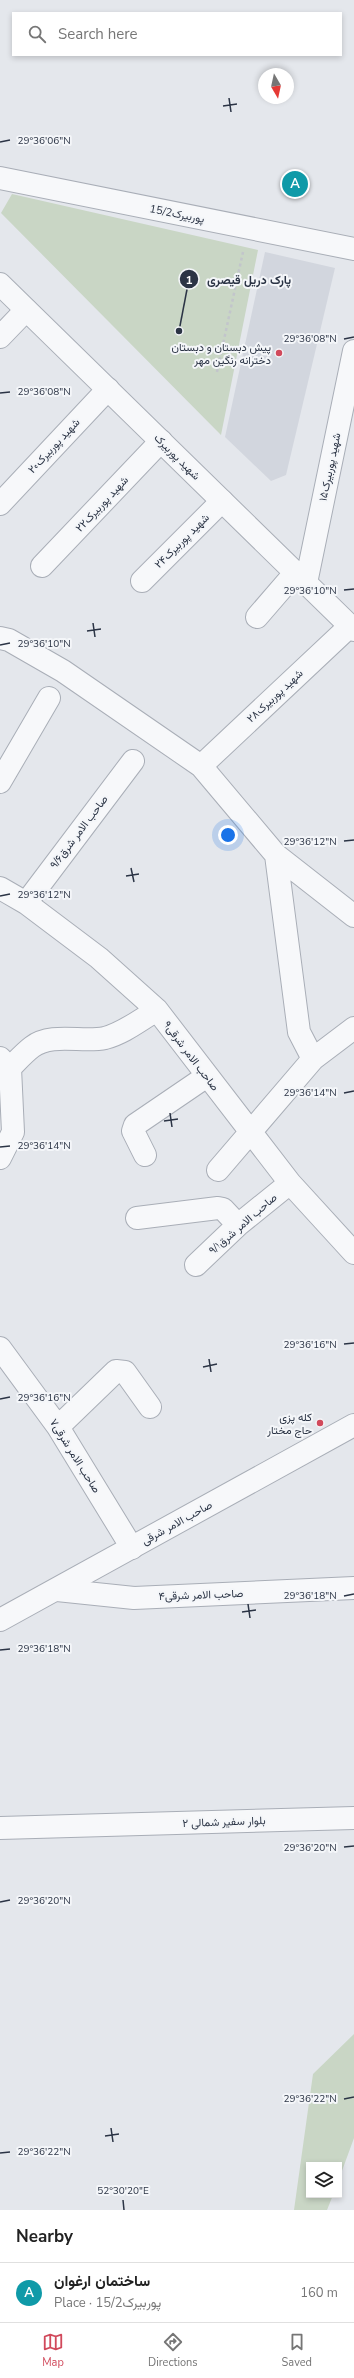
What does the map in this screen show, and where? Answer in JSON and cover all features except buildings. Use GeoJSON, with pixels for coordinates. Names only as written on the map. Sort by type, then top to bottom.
{"type":"FeatureCollection","features":[{"type":"Feature","properties":{"kind":"street","name":"پوربیرک15/2"},"geometry":{"type":"LineString","coordinates":[[0,178],[354,249]]}},
{"type":"Feature","properties":{"kind":"street","name":"شهید پوربیرک"},"geometry":{"type":"LineString","coordinates":[[0,284],[352,628]]}},
{"type":"Feature","properties":{"kind":"street"},"geometry":{"type":"LineString","coordinates":[[0,337],[26,310]]}},
{"type":"Feature","properties":{"kind":"street","name":"شهید پوربیرک۱۵"},"geometry":{"type":"LineString","coordinates":[[300,578],[354,351]]}},
{"type":"Feature","properties":{"kind":"street","name":"شهید پوربیرک۲۰"},"geometry":{"type":"LineString","coordinates":[[0,504],[108,389]]}},
{"type":"Feature","properties":{"kind":"street","name":"شهید پوربیرک۲۲"},"geometry":{"type":"LineString","coordinates":[[42,566],[161,441]]}},
{"type":"Feature","properties":{"kind":"street","name":"شهید پوربیرک۲۴"},"geometry":{"type":"LineString","coordinates":[[142,581],[222,501]]}},
{"type":"Feature","properties":{"kind":"street"},"geometry":{"type":"LineString","coordinates":[[257,617],[300,578]]}},
{"type":"Feature","properties":{"kind":"street","name":"شهید پوربیرک۲۸"},"geometry":{"type":"LineString","coordinates":[[201,766],[352,628]]}},
{"type":"Feature","properties":{"kind":"street"},"geometry":{"type":"LineString","coordinates":[[0,638],[9,640],[63,671],[201,766],[276,855],[354,916]]}},
{"type":"Feature","properties":{"kind":"street"},"geometry":{"type":"LineString","coordinates":[[0,782],[49,698]]}},
{"type":"Feature","properties":{"kind":"street","name":"صاحب الامر شرق۹/۶"},"geometry":{"type":"LineString","coordinates":[[26,903],[133,761]]}},
{"type":"Feature","properties":{"kind":"street"},"geometry":{"type":"LineString","coordinates":[[276,855],[299,1032],[313,1059]]}},
{"type":"Feature","properties":{"kind":"street","name":"صاحب الامر شرقی۹"},"geometry":{"type":"LineString","coordinates":[[0,888],[26,903],[99,958],[157,1010],[290,1184],[354,1253]]}},
{"type":"Feature","properties":{"kind":"street"},"geometry":{"type":"LineString","coordinates":[[0,1158],[13,1132],[5,1063],[33,1046],[51,1040],[106,1038],[117,1034],[157,1010]]}},
{"type":"Feature","properties":{"kind":"street"},"geometry":{"type":"LineString","coordinates":[[218,1170],[313,1059],[354,1028]]}},
{"type":"Feature","properties":{"kind":"street"},"geometry":{"type":"LineString","coordinates":[[145,1155],[133,1131],[134,1125],[207,1076]]}},
{"type":"Feature","properties":{"kind":"street","name":"صاحب الامر شرق۹/۱"},"geometry":{"type":"LineString","coordinates":[[196,1265],[238,1225],[290,1184]]}},
{"type":"Feature","properties":{"kind":"street"},"geometry":{"type":"LineString","coordinates":[[137,1218],[218,1208],[223,1209],[238,1225]]}},
{"type":"Feature","properties":{"kind":"street","name":"صاحب الامر شرقی۷"},"geometry":{"type":"LineString","coordinates":[[0,1348],[58,1427],[132,1548]]}},
{"type":"Feature","properties":{"kind":"street"},"geometry":{"type":"LineString","coordinates":[[58,1427],[116,1371],[125,1372],[150,1407]]}},
{"type":"Feature","properties":{"kind":"street","name":"صاحب الامر شرقی"},"geometry":{"type":"LineString","coordinates":[[0,1620],[57,1590],[354,1425]]}},
{"type":"Feature","properties":{"kind":"street","name":"صاحب الامر شرقی۴"},"geometry":{"type":"LineString","coordinates":[[57,1590],[134,1598],[349,1589]]}},
{"type":"Feature","properties":{"kind":"street","name":"بلوار سفیر شمالی ۲"},"geometry":{"type":"LineString","coordinates":[[0,1828],[354,1818]]}},
{"type":"Feature","properties":{"kind":"path"},"geometry":{"type":"LineString","coordinates":[[217,372],[248,228]]}},
{"type":"Feature","properties":{"kind":"shaded area","name":"پیش دبستان و دبستان دخترانه رنگین مهر"},"geometry":{"type":"Polygon","coordinates":[[[265,252],[335,268],[286,475],[271,481],[225,437],[265,252]]]}},
{"type":"Feature","properties":{"kind":"green space"},"geometry":{"type":"Polygon","coordinates":[[[12,194],[258,250],[221,435],[1,213],[12,194]]]}},
{"type":"Feature","properties":{"kind":"green space"},"geometry":{"type":"Polygon","coordinates":[[[354,2034],[354,2138],[342,2171],[342,2162],[306,2162],[306,2198],[332,2198],[327,2210],[294,2210],[313,2074],[354,2034]]]}},
{"type":"Feature","properties":{"kind":"place","name":"ساختمان ارغوان"},"geometry":{"type":"Point","coordinates":[295,184]}},
{"type":"Feature","properties":{"kind":"place","name":"پارک دریل قیصری"},"geometry":{"type":"Point","coordinates":[179,331]}},
{"type":"Feature","properties":{"kind":"place","name":"پیش دبستان و دبستان دخترانه رنگین مهر"},"geometry":{"type":"Point","coordinates":[279,353]}},
{"type":"Feature","properties":{"kind":"place","name":"کله پزی حاج مختار"},"geometry":{"type":"Point","coordinates":[320,1423]}}]}
